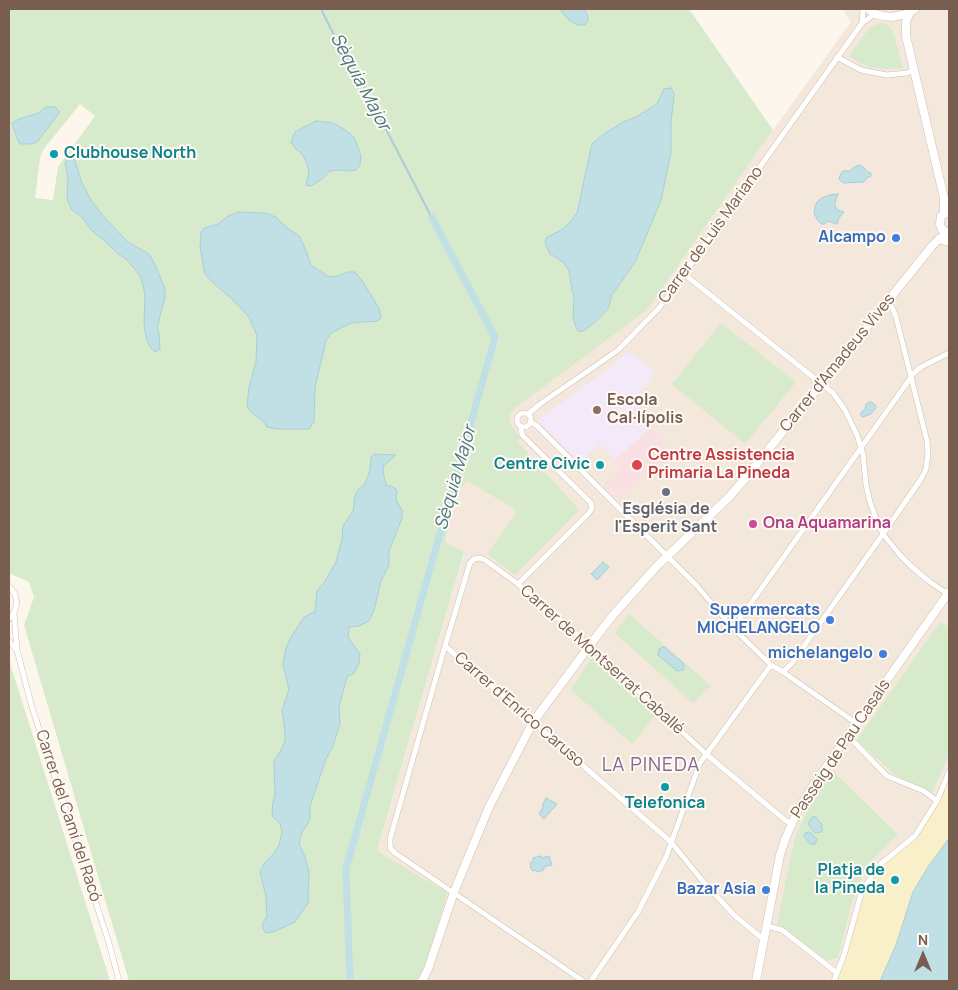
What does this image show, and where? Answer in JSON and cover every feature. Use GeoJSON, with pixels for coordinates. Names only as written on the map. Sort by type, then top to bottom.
{"type":"FeatureCollection","features":[{"type":"Feature","properties":{"kind":"street"},"geometry":{"type":"LineString","coordinates":[[862,23],[863,9]]}},
{"type":"Feature","properties":{"kind":"street"},"geometry":{"type":"LineString","coordinates":[[868,9],[875,14],[892,17],[902,16],[913,11]]}},
{"type":"Feature","properties":{"kind":"street"},"geometry":{"type":"LineString","coordinates":[[913,11],[906,22],[906,36],[948,202],[947,213]]}},
{"type":"Feature","properties":{"kind":"street","name":"Carrer de Luis Mariano"},"geometry":{"type":"LineString","coordinates":[[528,414],[624,345],[655,313],[677,285],[862,23],[875,14]]}},
{"type":"Feature","properties":{"kind":"street"},"geometry":{"type":"LineString","coordinates":[[892,17],[906,36]]}},
{"type":"Feature","properties":{"kind":"street"},"geometry":{"type":"LineString","coordinates":[[837,57],[861,70],[887,75],[896,75],[914,70]]}},
{"type":"Feature","properties":{"kind":"street","name":"Carrer d'Amadeus Vives"},"geometry":{"type":"LineString","coordinates":[[937,241],[941,227],[940,220],[947,213]]}},
{"type":"Feature","properties":{"kind":"street"},"geometry":{"type":"LineString","coordinates":[[941,227],[942,230],[949,234]]}},
{"type":"Feature","properties":{"kind":"street","name":"Carrer d'Amadeus Vives"},"geometry":{"type":"LineString","coordinates":[[422,981],[428,969],[454,892],[489,807],[533,722],[589,646],[629,596],[667,556],[729,497],[937,241],[949,234]]}},
{"type":"Feature","properties":{"kind":"street"},"geometry":{"type":"LineString","coordinates":[[937,241],[949,242]]}},
{"type":"Feature","properties":{"kind":"street"},"geometry":{"type":"LineString","coordinates":[[684,274],[833,393],[845,410],[861,448],[870,502],[883,534],[912,567],[948,593]]}},
{"type":"Feature","properties":{"kind":"street"},"geometry":{"type":"LineString","coordinates":[[784,672],[921,480],[927,463],[928,445],[894,310],[887,302]]}},
{"type":"Feature","properties":{"kind":"street"},"geometry":{"type":"LineString","coordinates":[[732,627],[739,620],[911,377],[918,369],[949,353]]}},
{"type":"Feature","properties":{"kind":"street"},"geometry":{"type":"LineString","coordinates":[[518,584],[589,513],[592,507],[591,503],[524,436],[521,426],[517,422],[518,416],[524,413],[528,414],[530,422]]}},
{"type":"Feature","properties":{"kind":"street"},"geometry":{"type":"LineString","coordinates":[[530,422],[536,425],[667,556],[707,597],[732,627],[771,665],[784,672],[856,723]]}},
{"type":"Feature","properties":{"kind":"street"},"geometry":{"type":"LineString","coordinates":[[521,426],[527,426],[530,422]]}},
{"type":"Feature","properties":{"kind":"street","name":"Carrer de Montserrat Caballé"},"geometry":{"type":"LineString","coordinates":[[445,646],[470,563],[474,559],[480,558],[485,560],[518,584],[589,646],[706,754],[791,824]]}},
{"type":"Feature","properties":{"kind":"street","name":"Carrer del Camí del Racó"},"geometry":{"type":"LineString","coordinates":[[9,586],[16,598],[14,613],[17,650],[31,704],[110,943],[120,981]]}},
{"type":"Feature","properties":{"kind":"street","name":"Passeig de Pau Casals"},"geometry":{"type":"LineString","coordinates":[[756,981],[780,855],[791,824],[809,791],[948,593]]}},
{"type":"Feature","properties":{"kind":"street"},"geometry":{"type":"LineString","coordinates":[[9,619],[14,613]]}},
{"type":"Feature","properties":{"kind":"street","name":"Carrer del Camí del Racó"},"geometry":{"type":"LineString","coordinates":[[9,641],[17,650]]}},
{"type":"Feature","properties":{"kind":"street"},"geometry":{"type":"LineString","coordinates":[[445,646],[390,840],[391,849],[583,981]]}},
{"type":"Feature","properties":{"kind":"street","name":"Carrer d'Enrico Caruso"},"geometry":{"type":"LineString","coordinates":[[445,646],[671,842],[701,880],[734,915],[764,940]]}},
{"type":"Feature","properties":{"kind":"street"},"geometry":{"type":"LineString","coordinates":[[591,981],[638,912],[666,857],[700,763],[771,665]]}},
{"type":"Feature","properties":{"kind":"street"},"geometry":{"type":"LineString","coordinates":[[847,737],[887,776],[924,791],[937,801]]}},
{"type":"Feature","properties":{"kind":"street"},"geometry":{"type":"LineString","coordinates":[[834,981],[844,955],[861,894],[877,867],[915,836],[937,801],[949,772]]}},
{"type":"Feature","properties":{"kind":"street"},"geometry":{"type":"LineString","coordinates":[[766,926],[782,930],[837,973]]}},
{"type":"Feature","properties":{"kind":"shaded area"},"geometry":{"type":"Polygon","coordinates":[[[843,9],[949,9],[949,772],[937,801],[834,981],[417,981],[425,967],[377,852],[464,553],[445,542],[456,494],[467,481],[514,409],[647,310],[851,22],[843,9]]]}},
{"type":"Feature","properties":{"kind":"shaded area","name":"Escola Cal·lípolis"},"geometry":{"type":"Polygon","coordinates":[[[629,351],[655,372],[634,399],[652,428],[615,459],[600,444],[580,463],[538,420],[612,366],[629,351]]]}},
{"type":"Feature","properties":{"kind":"shaded area","name":"Centre Assistencia Primaria La Pineda"},"geometry":{"type":"Polygon","coordinates":[[[652,428],[671,454],[617,499],[603,486],[621,469],[613,461],[652,428]]]}},
{"type":"Feature","properties":{"kind":"green space"},"geometry":{"type":"Polygon","coordinates":[[[9,9],[689,9],[773,130],[647,310],[514,409],[509,417],[511,425],[520,438],[517,441],[579,510],[515,575],[487,554],[515,515],[515,509],[467,481],[456,494],[445,542],[464,552],[377,851],[447,893],[425,967],[417,981],[129,981],[24,625],[34,597],[29,582],[9,573],[9,9]],[[80,104],[43,150],[40,158],[35,198],[53,200],[58,167],[95,116],[80,104]]]}},
{"type":"Feature","properties":{"kind":"green space"},"geometry":{"type":"Polygon","coordinates":[[[882,23],[888,25],[893,31],[903,68],[886,69],[870,67],[849,56],[870,27],[882,23]]]}},
{"type":"Feature","properties":{"kind":"green space"},"geometry":{"type":"Polygon","coordinates":[[[721,323],[796,382],[745,444],[672,384],[721,323]]]}},
{"type":"Feature","properties":{"kind":"green space"},"geometry":{"type":"Polygon","coordinates":[[[629,614],[711,686],[693,703],[615,633],[629,614]]]}},
{"type":"Feature","properties":{"kind":"green space"},"geometry":{"type":"Polygon","coordinates":[[[940,622],[949,627],[949,754],[932,793],[894,774],[857,740],[940,622]]]}},
{"type":"Feature","properties":{"kind":"green space"},"geometry":{"type":"Polygon","coordinates":[[[592,657],[656,714],[632,744],[571,690],[592,657]]]}},
{"type":"Feature","properties":{"kind":"green space"},"geometry":{"type":"Polygon","coordinates":[[[9,660],[107,971],[110,981],[9,981],[9,660]]]}},
{"type":"Feature","properties":{"kind":"green space"},"geometry":{"type":"Polygon","coordinates":[[[833,771],[898,835],[868,863],[851,905],[838,958],[827,960],[777,924],[795,837],[810,805],[833,771]]]}},
{"type":"Feature","properties":{"kind":"sand","name":"Platja de la Pineda"},"geometry":{"type":"Polygon","coordinates":[[[949,772],[949,838],[928,867],[880,981],[834,981],[856,910],[877,867],[915,836],[949,772]]]}},
{"type":"Feature","properties":{"kind":"water"},"geometry":{"type":"Polygon","coordinates":[[[560,9],[584,9],[588,16],[588,21],[585,25],[577,25],[568,19],[560,9]]]}},
{"type":"Feature","properties":{"kind":"water"},"geometry":{"type":"Polygon","coordinates":[[[671,88],[674,94],[671,152],[661,200],[635,262],[612,295],[608,309],[585,330],[579,332],[573,318],[574,297],[569,271],[563,262],[550,254],[545,243],[546,238],[563,229],[577,213],[592,144],[623,122],[636,117],[657,104],[664,89],[671,88]]]}},
{"type":"Feature","properties":{"kind":"water"},"geometry":{"type":"Polygon","coordinates":[[[46,107],[55,107],[60,112],[37,142],[20,144],[12,123],[39,113],[46,107]]]}},
{"type":"Feature","properties":{"kind":"water"},"geometry":{"type":"Polygon","coordinates":[[[316,121],[333,123],[344,129],[354,137],[361,156],[360,165],[356,170],[330,171],[311,186],[306,185],[309,172],[303,155],[291,142],[295,132],[316,121]]]}},
{"type":"Feature","properties":{"kind":"water"},"geometry":{"type":"Polygon","coordinates":[[[70,156],[74,158],[82,183],[91,200],[103,216],[128,242],[149,254],[156,267],[165,289],[165,297],[157,328],[160,349],[155,352],[150,347],[146,337],[144,324],[145,295],[141,277],[128,261],[92,231],[82,217],[72,210],[67,199],[68,178],[65,163],[70,156]]]}},
{"type":"Feature","properties":{"kind":"water"},"geometry":{"type":"Polygon","coordinates":[[[859,165],[871,173],[871,176],[864,182],[844,183],[839,179],[843,171],[850,171],[859,165]]]}},
{"type":"Feature","properties":{"kind":"water"},"geometry":{"type":"Polygon","coordinates":[[[838,194],[835,206],[838,210],[844,212],[837,224],[827,221],[825,224],[821,224],[814,213],[817,202],[822,198],[838,194]]]}},
{"type":"Feature","properties":{"kind":"water"},"geometry":{"type":"Polygon","coordinates":[[[239,212],[265,213],[276,217],[299,236],[311,265],[329,277],[347,272],[355,272],[379,308],[381,317],[378,321],[351,323],[331,333],[326,341],[315,387],[314,422],[309,429],[267,427],[247,406],[249,387],[256,362],[257,336],[249,317],[205,274],[200,247],[201,233],[204,228],[218,224],[228,216],[239,212]]]}},
{"type":"Feature","properties":{"kind":"water"},"geometry":{"type":"Polygon","coordinates":[[[870,402],[876,408],[871,414],[861,416],[861,412],[865,410],[866,404],[870,402]]]}},
{"type":"Feature","properties":{"kind":"water"},"geometry":{"type":"Polygon","coordinates":[[[375,454],[396,455],[383,466],[384,477],[387,486],[397,490],[396,500],[402,510],[402,518],[389,551],[389,565],[381,581],[374,610],[369,621],[359,626],[349,627],[348,637],[360,654],[359,663],[354,673],[347,677],[339,707],[340,723],[310,806],[310,820],[302,832],[299,844],[309,872],[308,903],[295,922],[273,932],[266,933],[263,929],[263,923],[267,916],[266,897],[260,872],[279,845],[282,832],[280,823],[273,817],[272,812],[275,795],[274,761],[285,741],[282,710],[289,690],[283,664],[286,648],[304,617],[315,612],[317,591],[336,562],[343,526],[353,511],[357,491],[365,484],[370,470],[371,457],[375,454]]]}},
{"type":"Feature","properties":{"kind":"water"},"geometry":{"type":"Polygon","coordinates":[[[603,562],[609,567],[597,580],[591,574],[603,562]]]}},
{"type":"Feature","properties":{"kind":"water"},"geometry":{"type":"Polygon","coordinates":[[[664,647],[683,663],[683,670],[677,671],[658,655],[659,649],[664,647]]]}},
{"type":"Feature","properties":{"kind":"water"},"geometry":{"type":"Polygon","coordinates":[[[546,798],[557,804],[544,819],[539,814],[546,798]]]}},
{"type":"Feature","properties":{"kind":"water"},"geometry":{"type":"Polygon","coordinates":[[[812,817],[816,817],[822,825],[823,829],[821,832],[815,833],[808,824],[812,817]]]}},
{"type":"Feature","properties":{"kind":"water"},"geometry":{"type":"Polygon","coordinates":[[[810,832],[817,839],[815,844],[810,844],[804,836],[805,833],[810,832]]]}},
{"type":"Feature","properties":{"kind":"water"},"geometry":{"type":"Polygon","coordinates":[[[949,838],[949,981],[880,981],[896,945],[913,892],[949,838]]]}},
{"type":"Feature","properties":{"kind":"water"},"geometry":{"type":"Polygon","coordinates":[[[541,856],[541,858],[549,856],[552,865],[544,867],[544,870],[533,871],[530,864],[533,858],[541,856]]]}},
{"type":"Feature","properties":{"kind":"waterway","name":"Sèquia Major"},"geometry":{"type":"LineString","coordinates":[[321,9],[361,81],[432,218]]}},
{"type":"Feature","properties":{"kind":"waterway","name":"Sèquia Major"},"geometry":{"type":"LineString","coordinates":[[350,981],[346,869],[495,337],[432,218]]}},
{"type":"Feature","properties":{"kind":"place","name":"Clubhouse North"},"geometry":{"type":"Point","coordinates":[54,154]}},
{"type":"Feature","properties":{"kind":"place","name":"Alcampo"},"geometry":{"type":"Point","coordinates":[896,238]}},
{"type":"Feature","properties":{"kind":"place","name":"Escola Cal·lípolis"},"geometry":{"type":"Point","coordinates":[597,410]}},
{"type":"Feature","properties":{"kind":"place","name":"Centre Civic"},"geometry":{"type":"Point","coordinates":[600,465]}},
{"type":"Feature","properties":{"kind":"place","name":"Centre Assistencia Primaria La Pineda"},"geometry":{"type":"Point","coordinates":[637,465]}},
{"type":"Feature","properties":{"kind":"place","name":"Església de l'Esperit Sant"},"geometry":{"type":"Point","coordinates":[666,492]}},
{"type":"Feature","properties":{"kind":"place","name":"Ona Aquamarina"},"geometry":{"type":"Point","coordinates":[753,524]}},
{"type":"Feature","properties":{"kind":"place","name":"Supermercats MICHELANGELO"},"geometry":{"type":"Point","coordinates":[830,620]}},
{"type":"Feature","properties":{"kind":"place","name":"michelangelo"},"geometry":{"type":"Point","coordinates":[883,654]}},
{"type":"Feature","properties":{"kind":"place","name":"Telefonica"},"geometry":{"type":"Point","coordinates":[665,787]}},
{"type":"Feature","properties":{"kind":"place","name":"Platja de la Pineda"},"geometry":{"type":"Point","coordinates":[895,880]}},
{"type":"Feature","properties":{"kind":"place","name":"Bazar Asia"},"geometry":{"type":"Point","coordinates":[766,890]}},
{"type":"Feature","properties":{"kind":"district","name":"LA PINEDA"},"geometry":{"type":"Point","coordinates":[651,766]}}]}
